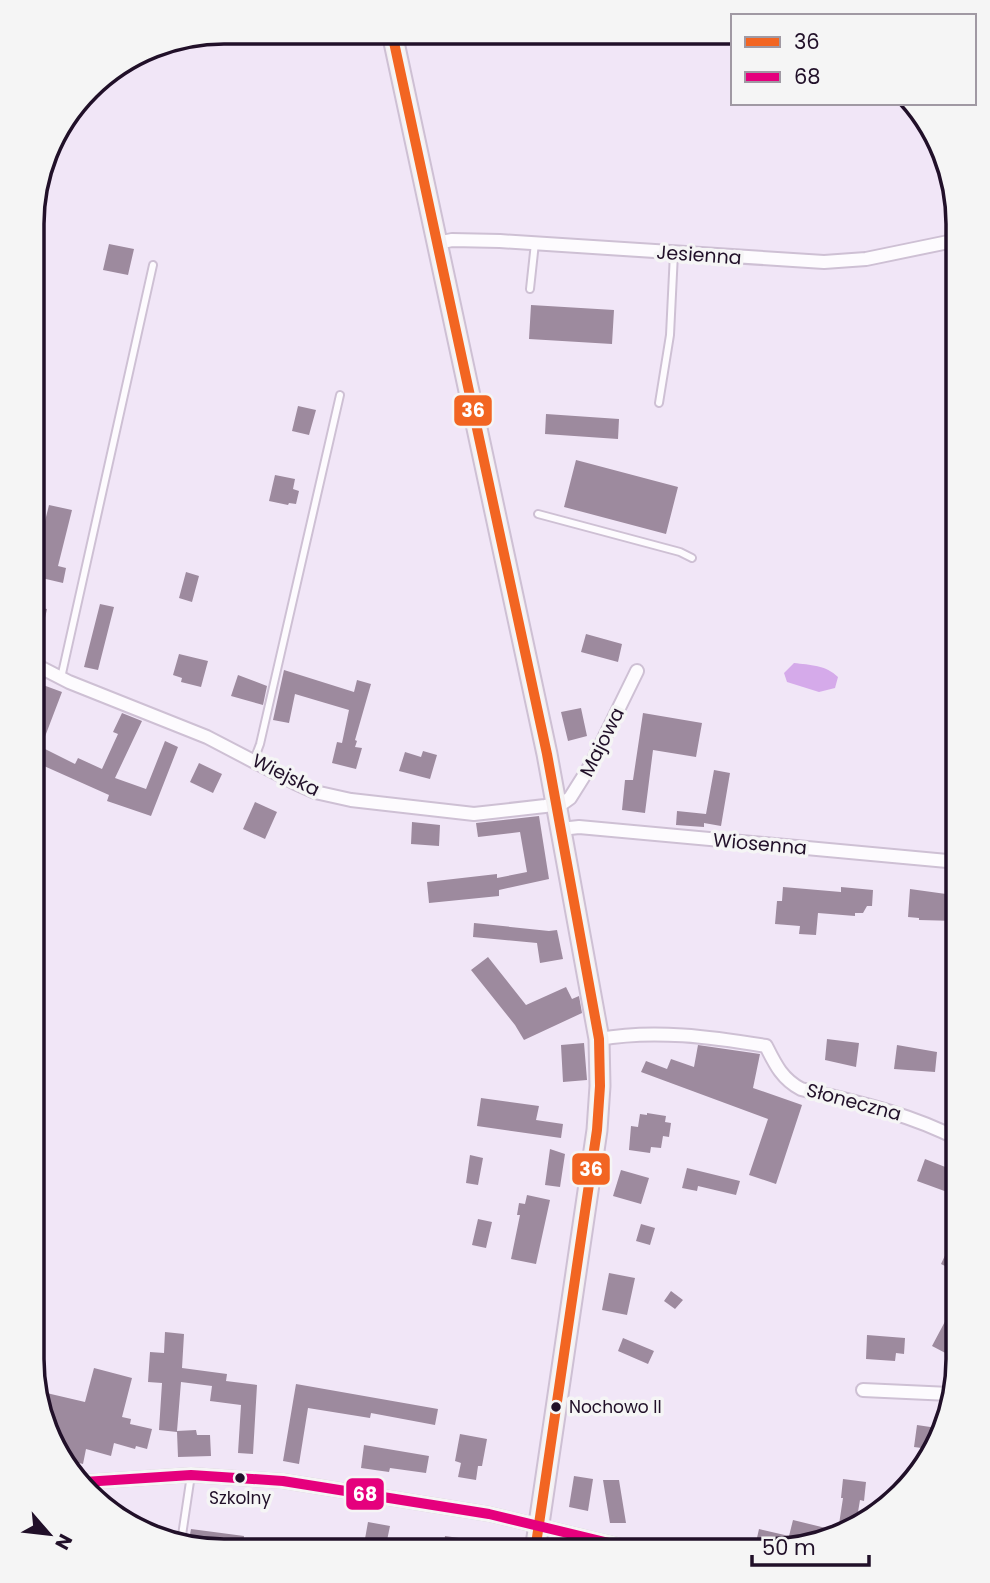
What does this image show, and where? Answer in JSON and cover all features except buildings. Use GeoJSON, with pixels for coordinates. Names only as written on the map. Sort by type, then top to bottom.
{"type":"FeatureCollection","features":[{"type":"Feature","properties":{"kind":"main road"},"geometry":{"type":"LineString","coordinates":[[394,44],[556,804],[600,1039],[597,1130],[537,1539]]}},
{"type":"Feature","properties":{"kind":"street","name":"Jesienna"},"geometry":{"type":"LineString","coordinates":[[437,243],[458,240],[535,243],[838,262],[946,242]]}},
{"type":"Feature","properties":{"kind":"street","name":"Wiejska"},"geometry":{"type":"LineString","coordinates":[[44,669],[185,727],[305,788],[351,800],[474,814],[556,804]]}},
{"type":"Feature","properties":{"kind":"street","name":"Majowa"},"geometry":{"type":"LineString","coordinates":[[556,804],[570,798],[586,774],[637,671]]}},
{"type":"Feature","properties":{"kind":"street","name":"Wiosenna"},"geometry":{"type":"LineString","coordinates":[[561,829],[579,827],[946,861]]}},
{"type":"Feature","properties":{"kind":"street","name":"Słoneczna"},"geometry":{"type":"LineString","coordinates":[[600,1039],[660,1034],[766,1046],[780,1072],[801,1088],[903,1115],[946,1134]]}},
{"type":"Feature","properties":{"kind":"street"},"geometry":{"type":"LineString","coordinates":[[863,1390],[943,1394]]}},
{"type":"Feature","properties":{"kind":"street"},"geometry":{"type":"LineString","coordinates":[[93,1481],[191,1475],[283,1481],[471,1510],[594,1539]]}},
{"type":"Feature","properties":{"kind":"lane"},"geometry":{"type":"LineString","coordinates":[[530,289],[535,243]]}},
{"type":"Feature","properties":{"kind":"lane"},"geometry":{"type":"LineString","coordinates":[[659,403],[670,335],[674,253]]}},
{"type":"Feature","properties":{"kind":"lane"},"geometry":{"type":"LineString","coordinates":[[61,678],[153,265]]}},
{"type":"Feature","properties":{"kind":"lane"},"geometry":{"type":"LineString","coordinates":[[254,760],[281,655],[340,395]]}},
{"type":"Feature","properties":{"kind":"lane"},"geometry":{"type":"LineString","coordinates":[[538,514],[680,552],[692,558]]}},
{"type":"Feature","properties":{"kind":"lane"},"geometry":{"type":"LineString","coordinates":[[182,1534],[191,1475]]}},
{"type":"Feature","properties":{"kind":"shaded area"},"geometry":{"type":"Polygon","coordinates":[[[794,663],[818,666],[833,673],[838,677],[835,688],[819,692],[787,682],[784,673],[794,663]]]}},
{"type":"Feature","properties":{"kind":"transit line","name":"36"},"geometry":{"type":"LineString","coordinates":[[394,44],[547,754],[599,1039],[597,1130],[537,1539]]}},
{"type":"Feature","properties":{"kind":"transit line","name":"68"},"geometry":{"type":"LineString","coordinates":[[93,1481],[191,1475],[283,1481],[489,1514],[592,1539]]}},
{"type":"Feature","properties":{"kind":"place","name":"Nochowo II"},"geometry":{"type":"Point","coordinates":[556,1407]}},
{"type":"Feature","properties":{"kind":"place","name":"Szkolny"},"geometry":{"type":"Point","coordinates":[240,1478]}}]}
